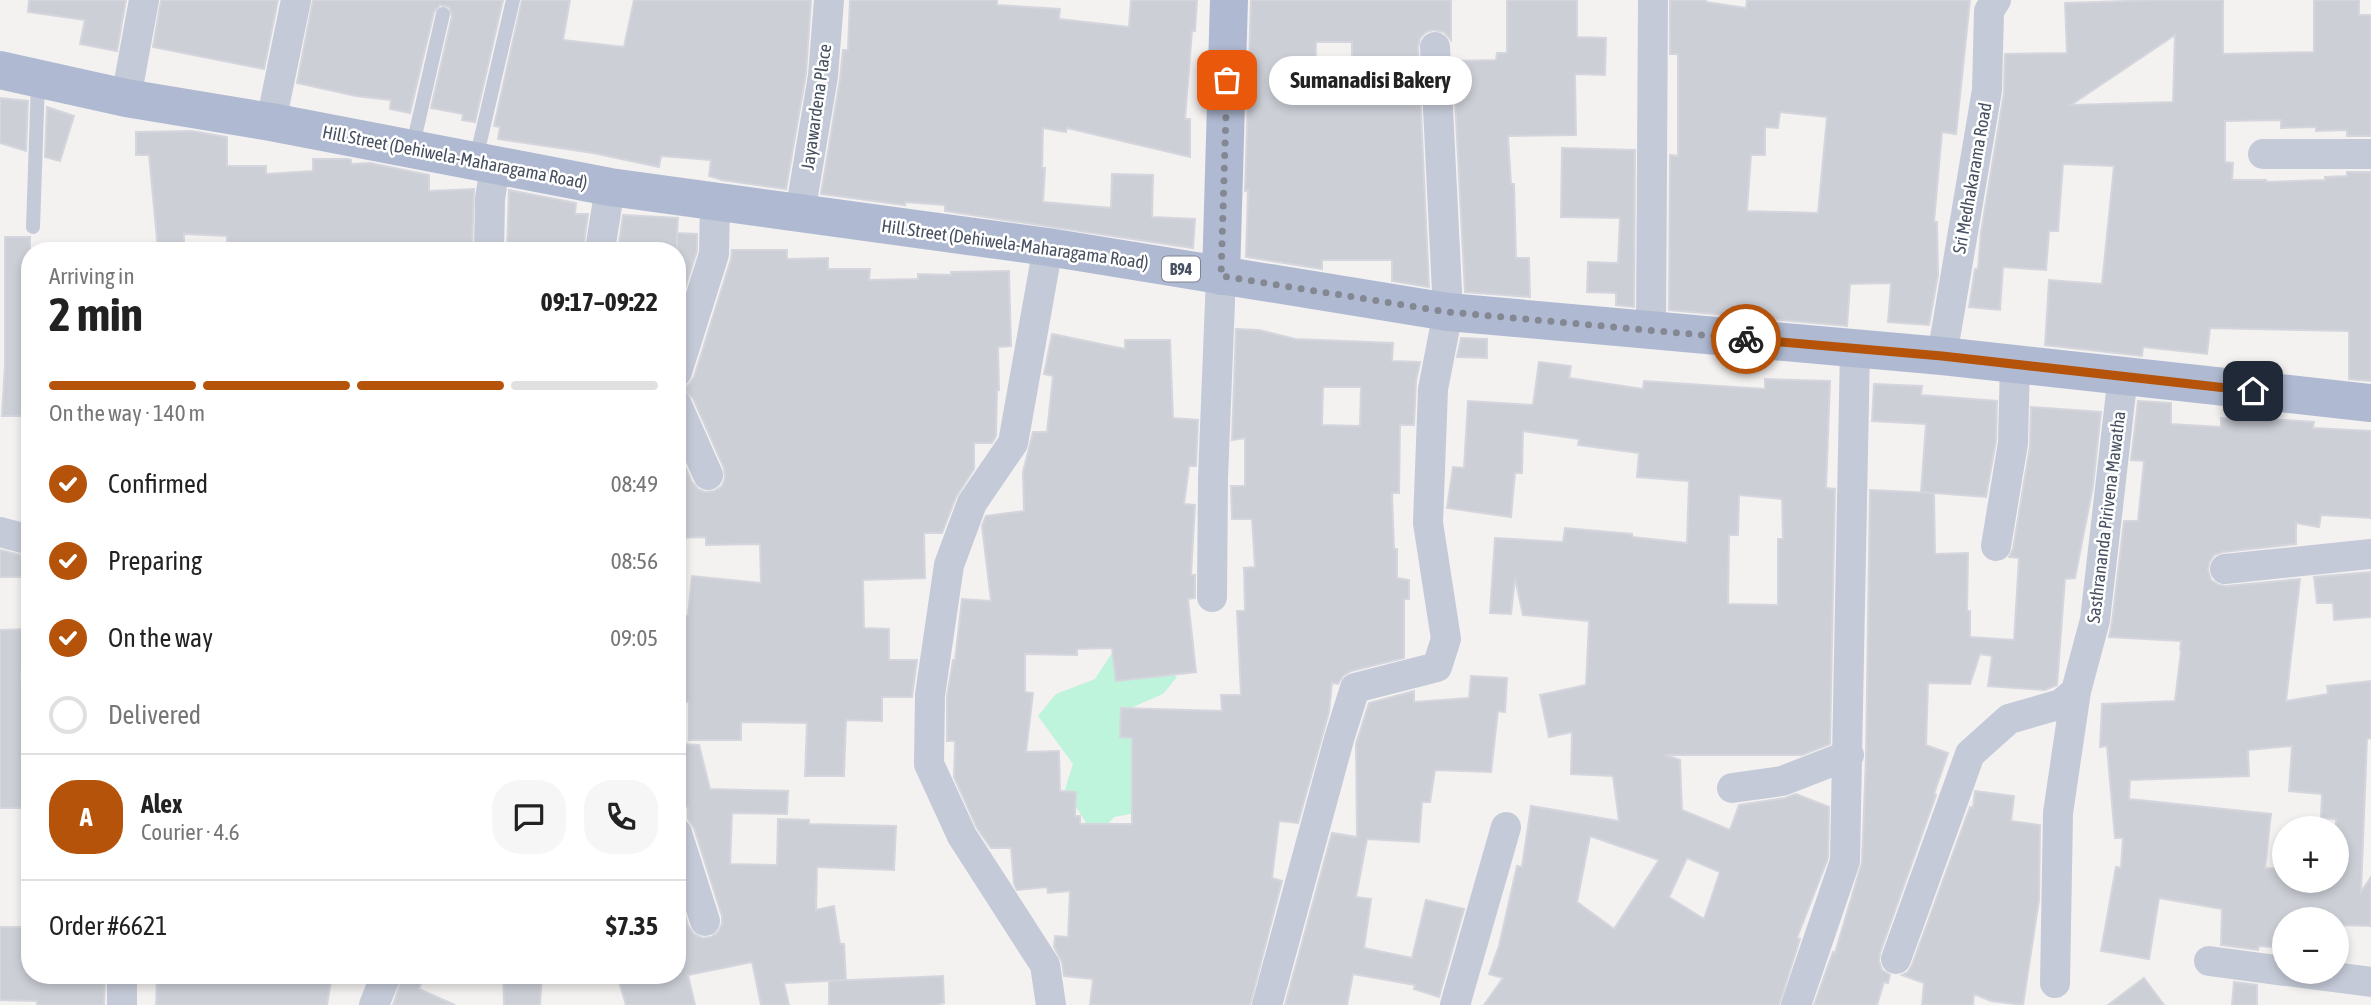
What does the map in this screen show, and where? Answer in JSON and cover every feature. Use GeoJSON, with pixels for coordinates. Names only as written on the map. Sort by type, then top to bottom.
{"type":"FeatureCollection","features":[{"type":"Feature","properties":{"kind":"main road"},"geometry":{"type":"LineString","coordinates":[[1221,276],[1229,0]]}},
{"type":"Feature","properties":{"kind":"main road","name":"Hill Street (Dehiwela-Maharagama Road)"},"geometry":{"type":"LineString","coordinates":[[0,70],[126,98],[271,122],[610,187],[1048,247],[1448,312],[1942,356],[2305,398],[2371,403]]}},
{"type":"Feature","properties":{"kind":"street"},"geometry":{"type":"LineString","coordinates":[[126,98],[144,0]]}},
{"type":"Feature","properties":{"kind":"street"},"geometry":{"type":"LineString","coordinates":[[271,122],[296,0]]}},
{"type":"Feature","properties":{"kind":"street","name":"Jayawardena Place"},"geometry":{"type":"LineString","coordinates":[[800,213],[823,76],[829,0]]}},
{"type":"Feature","properties":{"kind":"street"},"geometry":{"type":"LineString","coordinates":[[1651,331],[1653,0]]}},
{"type":"Feature","properties":{"kind":"street","name":"Sri Medhakarama Road"},"geometry":{"type":"LineString","coordinates":[[1942,356],[1987,90],[1989,10],[1996,0]]}},
{"type":"Feature","properties":{"kind":"street"},"geometry":{"type":"LineString","coordinates":[[1267,1005],[1355,688],[1437,667],[1446,639],[1428,523],[1433,389],[1448,312],[1435,47]]}},
{"type":"Feature","properties":{"kind":"street"},"geometry":{"type":"LineString","coordinates":[[2263,154],[2371,154]]}},
{"type":"Feature","properties":{"kind":"street"},"geometry":{"type":"LineString","coordinates":[[485,164],[490,199],[489,242]]}},
{"type":"Feature","properties":{"kind":"street"},"geometry":{"type":"LineString","coordinates":[[601,242],[610,187]]}},
{"type":"Feature","properties":{"kind":"street"},"geometry":{"type":"LineString","coordinates":[[686,343],[714,254],[715,202]]}},
{"type":"Feature","properties":{"kind":"street"},"geometry":{"type":"LineString","coordinates":[[1048,247],[1013,443],[972,503],[949,565],[930,695],[929,764],[962,836],[1045,965],[1051,1005]]}},
{"type":"Feature","properties":{"kind":"street"},"geometry":{"type":"LineString","coordinates":[[1212,597],[1213,478],[1221,276]]}},
{"type":"Feature","properties":{"kind":"street"},"geometry":{"type":"LineString","coordinates":[[1796,1005],[1845,861],[1855,348]]}},
{"type":"Feature","properties":{"kind":"street"},"geometry":{"type":"LineString","coordinates":[[1996,546],[2013,443],[2015,364]]}},
{"type":"Feature","properties":{"kind":"street","name":"Sasthrananda Pirivena Mawatha"},"geometry":{"type":"LineString","coordinates":[[2055,983],[2059,813],[2077,691],[2095,620],[2123,375]]}},
{"type":"Feature","properties":{"kind":"street"},"geometry":{"type":"LineString","coordinates":[[686,425],[708,475]]}},
{"type":"Feature","properties":{"kind":"street"},"geometry":{"type":"LineString","coordinates":[[0,533],[21,539]]}},
{"type":"Feature","properties":{"kind":"street"},"geometry":{"type":"LineString","coordinates":[[2225,569],[2371,554]]}},
{"type":"Feature","properties":{"kind":"street"},"geometry":{"type":"LineString","coordinates":[[1896,959],[1970,754],[2009,719],[2061,704],[2077,691]]}},
{"type":"Feature","properties":{"kind":"street"},"geometry":{"type":"LineString","coordinates":[[1732,788],[1782,781],[1849,755]]}},
{"type":"Feature","properties":{"kind":"street"},"geometry":{"type":"LineString","coordinates":[[1455,1005],[1506,827]]}},
{"type":"Feature","properties":{"kind":"street"},"geometry":{"type":"LineString","coordinates":[[686,861],[705,921]]}},
{"type":"Feature","properties":{"kind":"street"},"geometry":{"type":"LineString","coordinates":[[2209,961],[2272,969]]}},
{"type":"Feature","properties":{"kind":"street"},"geometry":{"type":"LineString","coordinates":[[2349,979],[2371,982]]}},
{"type":"Feature","properties":{"kind":"street"},"geometry":{"type":"LineString","coordinates":[[122,984],[122,1005]]}},
{"type":"Feature","properties":{"kind":"street"},"geometry":{"type":"LineString","coordinates":[[374,1005],[382,984]]}},
{"type":"Feature","properties":{"kind":"lane"},"geometry":{"type":"LineString","coordinates":[[485,164],[513,0]]}},
{"type":"Feature","properties":{"kind":"lane"},"geometry":{"type":"LineString","coordinates":[[412,150],[443,14]]}},
{"type":"Feature","properties":{"kind":"lane"},"geometry":{"type":"LineString","coordinates":[[33,226],[38,78]]}},
{"type":"Feature","properties":{"kind":"green space"},"geometry":{"type":"Polygon","coordinates":[[[1114,650],[1155,663],[1177,677],[1163,694],[1126,710],[1194,802],[1114,817],[1101,831],[1090,829],[1065,789],[1073,764],[1038,716],[1056,694],[1095,679],[1114,650]]]}},
{"type":"Feature","properties":{"kind":"building"},"geometry":{"type":"Polygon","coordinates":[[[29,0],[126,0],[117,51],[80,44],[85,20],[28,12],[29,0]]]}},
{"type":"Feature","properties":{"kind":"building"},"geometry":{"type":"Polygon","coordinates":[[[161,0],[278,0],[264,69],[153,47],[161,0]]]}},
{"type":"Feature","properties":{"kind":"building"},"geometry":{"type":"Polygon","coordinates":[[[313,0],[503,0],[475,122],[462,120],[463,114],[431,108],[452,16],[449,7],[440,5],[434,12],[410,113],[390,109],[391,100],[356,96],[297,83],[313,0]]]}},
{"type":"Feature","properties":{"kind":"building"},"geometry":{"type":"Polygon","coordinates":[[[522,0],[570,0],[563,40],[624,47],[634,0],[811,0],[806,74],[786,189],[709,176],[711,160],[661,156],[659,167],[593,153],[498,139],[500,127],[494,126],[522,0]]]}},
{"type":"Feature","properties":{"kind":"building"},"geometry":{"type":"Polygon","coordinates":[[[850,0],[997,0],[997,5],[1060,9],[1059,19],[1129,27],[1131,0],[1197,0],[1185,119],[1190,119],[1190,157],[1067,128],[1066,132],[1043,128],[1042,168],[1045,168],[1043,202],[1111,208],[1112,174],[1153,175],[1152,217],[1195,219],[1193,248],[945,211],[945,205],[905,202],[905,205],[821,194],[843,50],[848,50],[850,0]]]}},
{"type":"Feature","properties":{"kind":"building"},"geometry":{"type":"Polygon","coordinates":[[[1251,0],[1451,0],[1451,40],[1444,32],[1433,30],[1420,38],[1418,48],[1429,287],[1392,281],[1392,260],[1322,260],[1322,269],[1246,257],[1248,190],[1245,191],[1251,0]],[[1316,42],[1315,90],[1352,92],[1352,42],[1316,42]]]}},
{"type":"Feature","properties":{"kind":"building"},"geometry":{"type":"Polygon","coordinates":[[[1507,0],[1577,0],[1577,37],[1606,38],[1605,75],[1575,74],[1576,135],[1508,136],[1511,184],[1514,184],[1516,258],[1529,258],[1530,297],[1465,292],[1453,61],[1496,60],[1497,53],[1507,53],[1507,0]]]}},
{"type":"Feature","properties":{"kind":"building"},"geometry":{"type":"Polygon","coordinates":[[[1670,0],[1706,0],[1746,8],[1747,0],[1970,0],[1956,134],[1942,132],[1934,222],[1937,222],[1938,275],[1929,325],[1888,322],[1891,283],[1850,284],[1847,326],[1669,310],[1670,155],[1678,156],[1678,54],[1670,54],[1670,0]],[[1780,112],[1778,128],[1765,127],[1765,155],[1751,155],[1747,211],[1818,213],[1827,117],[1780,112]]]}},
{"type":"Feature","properties":{"kind":"building"},"geometry":{"type":"Polygon","coordinates":[[[2223,0],[2223,54],[2314,52],[2314,0],[2359,0],[2359,15],[2371,15],[2371,136],[2347,136],[2347,130],[2316,131],[2316,127],[2281,128],[2281,120],[2225,121],[2225,162],[2233,163],[2232,180],[2325,180],[2325,177],[2347,176],[2347,172],[2371,172],[2371,381],[2349,379],[2349,331],[2210,328],[2207,354],[2143,347],[2142,356],[2045,345],[2049,280],[2102,284],[2114,166],[2063,164],[2058,231],[2049,231],[2046,270],[2003,267],[2000,310],[1969,307],[1975,269],[1978,269],[1981,232],[2004,93],[2005,54],[2067,53],[2065,3],[2223,0]],[[2175,35],[2071,105],[2173,102],[2175,35]]]}},
{"type":"Feature","properties":{"kind":"building"},"geometry":{"type":"Polygon","coordinates":[[[0,98],[28,101],[26,151],[0,143],[0,98]]]}},
{"type":"Feature","properties":{"kind":"building"},"geometry":{"type":"Polygon","coordinates":[[[47,107],[74,116],[60,161],[45,157],[47,107]]]}},
{"type":"Feature","properties":{"kind":"building"},"geometry":{"type":"Polygon","coordinates":[[[192,131],[227,137],[227,166],[266,166],[266,174],[313,171],[313,159],[348,159],[351,164],[370,163],[429,175],[429,191],[474,189],[472,242],[227,242],[227,236],[184,234],[184,242],[157,242],[149,155],[136,155],[136,132],[192,131]]]}},
{"type":"Feature","properties":{"kind":"building"},"geometry":{"type":"Polygon","coordinates":[[[1562,148],[1635,150],[1634,307],[1616,305],[1616,293],[1587,292],[1588,262],[1618,263],[1620,218],[1561,217],[1562,148]]]}},
{"type":"Feature","properties":{"kind":"building"},"geometry":{"type":"Polygon","coordinates":[[[509,190],[576,203],[575,214],[588,214],[584,242],[507,242],[509,190]]]}},
{"type":"Feature","properties":{"kind":"building"},"geometry":{"type":"Polygon","coordinates":[[[623,215],[678,218],[677,233],[697,234],[697,251],[686,285],[686,242],[619,242],[623,215]]]}},
{"type":"Feature","properties":{"kind":"building"},"geometry":{"type":"Polygon","coordinates":[[[5,237],[30,237],[30,242],[21,242],[21,416],[2,416],[5,364],[5,237]]]}},
{"type":"Feature","properties":{"kind":"building"},"geometry":{"type":"Polygon","coordinates":[[[732,250],[787,250],[787,259],[828,258],[828,269],[870,269],[869,280],[918,279],[918,274],[1009,271],[1011,346],[998,347],[996,436],[992,443],[974,443],[974,469],[956,497],[942,533],[924,533],[925,578],[863,580],[864,628],[889,629],[889,660],[917,660],[912,697],[882,697],[882,721],[846,720],[844,776],[805,776],[807,723],[741,722],[741,740],[689,740],[686,616],[692,576],[761,583],[760,544],[706,545],[706,537],[686,538],[686,469],[692,482],[705,492],[722,486],[725,478],[724,468],[693,398],[686,392],[686,386],[694,377],[732,250]]]}},
{"type":"Feature","properties":{"kind":"building"},"geometry":{"type":"Polygon","coordinates":[[[1236,329],[1259,330],[1295,339],[1393,343],[1392,361],[1420,362],[1416,381],[1414,425],[1400,425],[1399,493],[1392,493],[1397,578],[1409,580],[1409,599],[1404,599],[1404,658],[1351,671],[1343,676],[1338,684],[1332,683],[1329,712],[1298,823],[1279,821],[1272,878],[1282,881],[1250,1005],[1090,1005],[1093,979],[1064,976],[1062,962],[1054,947],[1055,936],[1068,937],[1070,891],[1048,893],[1047,887],[1017,890],[1014,884],[1011,848],[991,848],[977,828],[954,777],[955,741],[947,741],[947,696],[955,660],[962,599],[991,601],[982,526],[986,516],[1024,511],[1023,472],[1033,432],[1047,432],[1053,376],[1044,374],[1052,334],[1125,349],[1125,340],[1170,340],[1173,418],[1198,420],[1196,466],[1189,466],[1184,504],[1195,505],[1191,575],[1195,575],[1195,598],[1188,599],[1196,672],[1116,681],[1112,648],[1077,649],[1077,655],[1025,654],[1025,692],[1033,693],[1026,752],[1059,751],[1060,791],[1076,792],[1075,816],[1080,816],[1080,824],[1132,824],[1132,738],[1120,737],[1121,708],[1222,711],[1221,695],[1241,695],[1237,611],[1245,611],[1244,568],[1255,567],[1252,519],[1232,519],[1231,486],[1245,486],[1245,438],[1232,440],[1236,329]],[[1323,387],[1322,425],[1360,426],[1361,387],[1323,387]]]}},
{"type":"Feature","properties":{"kind":"building"},"geometry":{"type":"Polygon","coordinates":[[[1461,338],[1487,339],[1487,358],[1457,357],[1461,338]]]}},
{"type":"Feature","properties":{"kind":"building"},"geometry":{"type":"Polygon","coordinates":[[[1539,362],[1571,366],[1569,378],[1643,389],[1644,381],[1765,389],[1765,379],[1830,381],[1826,488],[1835,489],[1830,744],[1802,755],[1665,755],[1680,760],[1682,810],[1730,830],[1739,805],[1796,794],[1829,807],[1828,858],[1797,938],[1800,939],[1779,1005],[1484,1005],[1503,978],[1489,974],[1499,946],[1517,866],[1522,867],[1531,806],[1619,821],[1613,776],[1571,774],[1572,732],[1549,737],[1540,695],[1586,685],[1589,621],[1523,615],[1515,578],[1511,614],[1490,613],[1495,538],[1563,542],[1565,528],[1632,534],[1632,537],[1687,543],[1689,481],[1637,477],[1639,453],[1578,445],[1579,439],[1523,431],[1522,473],[1515,473],[1511,517],[1447,508],[1453,467],[1464,468],[1468,401],[1533,405],[1539,362]],[[1739,495],[1738,535],[1729,535],[1728,604],[1778,605],[1778,539],[1783,539],[1782,499],[1739,495]],[[1590,836],[1577,902],[1614,929],[1659,860],[1590,836]],[[1687,858],[1669,897],[1704,919],[1720,872],[1687,858]]]}},
{"type":"Feature","properties":{"kind":"building"},"geometry":{"type":"Polygon","coordinates":[[[1874,384],[1922,386],[1921,395],[1997,401],[1996,441],[1986,497],[1934,493],[1935,554],[1968,553],[1967,611],[1970,611],[1970,637],[2014,640],[2019,558],[2009,557],[2013,549],[2030,446],[2031,407],[2101,412],[2093,486],[2075,578],[2065,579],[2057,685],[2045,690],[1988,686],[1992,656],[1980,654],[1970,684],[1928,683],[1926,745],[1948,753],[1934,794],[1936,795],[1880,953],[1882,970],[1890,975],[1888,983],[1884,982],[1877,1005],[1814,1005],[1833,952],[1835,953],[1862,862],[1870,490],[1933,493],[1921,492],[1926,424],[1872,421],[1874,384]]]}},
{"type":"Feature","properties":{"kind":"building"},"geometry":{"type":"Polygon","coordinates":[[[2138,401],[2171,403],[2171,424],[2221,427],[2221,418],[2285,420],[2314,422],[2313,428],[2371,431],[2371,518],[2321,515],[2319,527],[2296,523],[2296,544],[2223,552],[2214,555],[2208,570],[2211,580],[2226,586],[2300,579],[2286,701],[2328,694],[2327,686],[2371,681],[2371,738],[2367,739],[2361,892],[2371,877],[2371,926],[2349,925],[2349,907],[2272,907],[2272,947],[2259,946],[2258,950],[2221,945],[2222,909],[2159,898],[2149,959],[2101,951],[2116,867],[2121,868],[2123,838],[2115,838],[2107,746],[2100,747],[2102,704],[2175,701],[2181,651],[2181,641],[2109,637],[2124,521],[2138,521],[2144,461],[2131,460],[2138,401]]]}},
{"type":"Feature","properties":{"kind":"building"},"geometry":{"type":"Polygon","coordinates":[[[0,550],[21,555],[21,577],[0,577],[0,550]]]}},
{"type":"Feature","properties":{"kind":"building"},"geometry":{"type":"Polygon","coordinates":[[[2371,572],[2371,617],[2334,620],[2333,603],[2317,603],[2314,577],[2371,572]]]}},
{"type":"Feature","properties":{"kind":"building"},"geometry":{"type":"Polygon","coordinates":[[[21,629],[21,808],[0,808],[0,630],[21,629]]]}},
{"type":"Feature","properties":{"kind":"building"},"geometry":{"type":"Polygon","coordinates":[[[1471,676],[1507,678],[1505,712],[1498,711],[1491,772],[1435,770],[1430,802],[1422,802],[1419,842],[1367,839],[1356,897],[1371,899],[1364,948],[1412,958],[1426,900],[1464,909],[1439,997],[1414,989],[1415,985],[1353,974],[1347,1005],[1285,1005],[1332,833],[1357,837],[1356,744],[1369,703],[1414,691],[1414,702],[1469,698],[1471,676]]]}},
{"type":"Feature","properties":{"kind":"building"},"geometry":{"type":"Polygon","coordinates":[[[686,744],[699,745],[710,789],[788,791],[787,814],[732,813],[730,864],[777,865],[778,819],[809,820],[809,824],[896,826],[894,870],[817,867],[816,910],[834,906],[840,944],[844,944],[846,980],[784,983],[789,1005],[761,1005],[752,962],[688,975],[695,1005],[626,1005],[620,984],[686,984],[686,919],[694,934],[702,938],[711,937],[718,932],[722,924],[722,916],[694,828],[688,819],[686,744]]]}},
{"type":"Feature","properties":{"kind":"building"},"geometry":{"type":"Polygon","coordinates":[[[1975,791],[2014,796],[2011,821],[2040,825],[2039,900],[2023,1005],[1991,1001],[1974,994],[1973,1005],[1922,1005],[1924,983],[1902,975],[1908,972],[1912,965],[1970,807],[1973,808],[1975,791]]]}},
{"type":"Feature","properties":{"kind":"building"},"geometry":{"type":"Polygon","coordinates":[[[0,927],[21,927],[21,984],[105,984],[104,1005],[37,1005],[37,1001],[0,1000],[0,927]]]}},
{"type":"Feature","properties":{"kind":"building"},"geometry":{"type":"Polygon","coordinates":[[[943,976],[944,1003],[829,1005],[829,981],[943,976]]]}},
{"type":"Feature","properties":{"kind":"building"},"geometry":{"type":"Polygon","coordinates":[[[2144,978],[2164,1005],[2108,1005],[2144,978]]]}},
{"type":"Feature","properties":{"kind":"building"},"geometry":{"type":"Polygon","coordinates":[[[2234,982],[2257,985],[2257,1005],[2232,1005],[2234,982]]]}},
{"type":"Feature","properties":{"kind":"building"},"geometry":{"type":"Polygon","coordinates":[[[157,984],[330,984],[327,1005],[156,1005],[157,984]]]}},
{"type":"Feature","properties":{"kind":"building"},"geometry":{"type":"Polygon","coordinates":[[[400,984],[421,984],[419,989],[455,1005],[393,1005],[400,984]]]}},
{"type":"Feature","properties":{"kind":"building"},"geometry":{"type":"Polygon","coordinates":[[[503,984],[541,984],[540,1005],[504,1005],[503,984]]]}},
{"type":"Feature","properties":{"kind":"way so far"},"geometry":{"type":"LineString","coordinates":[[1227,80],[1221,276],[1448,312],[1746,339]]}},
{"type":"Feature","properties":{"kind":"place","name":"Sumanadisi Bakery"},"geometry":{"type":"Point","coordinates":[1227,80]}},
{"type":"Feature","properties":{"kind":"route"},"geometry":{"type":"LineString","coordinates":[[1746,339],[1942,356],[2253,391]]}}]}
